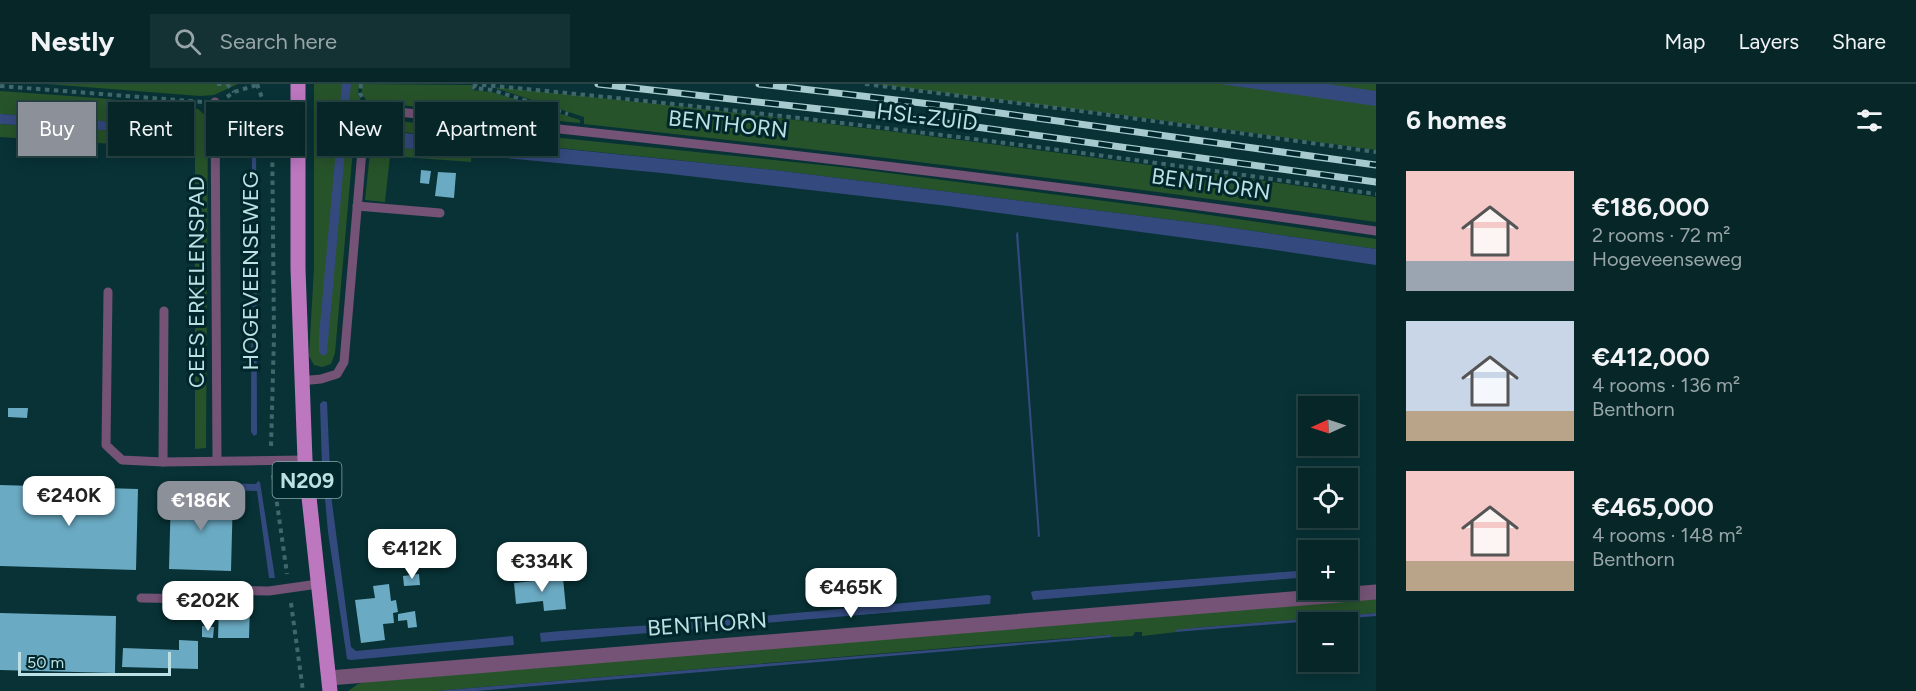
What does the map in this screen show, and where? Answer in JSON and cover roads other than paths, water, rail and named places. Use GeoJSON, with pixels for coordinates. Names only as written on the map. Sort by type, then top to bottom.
{"type":"FeatureCollection","features":[{"type":"Feature","properties":{"kind":"main road","name":"N209"},"geometry":{"type":"LineString","coordinates":[[298,84],[298,268],[304,460],[330,684]]}},
{"type":"Feature","properties":{"kind":"street","name":"BENTHORN"},"geometry":{"type":"LineString","coordinates":[[330,684],[1376,592]]}},
{"type":"Feature","properties":{"kind":"lane","name":"BENTHORN"},"geometry":{"type":"LineString","coordinates":[[357,206],[365,130],[372,119],[384,112],[398,112],[839,159],[1174,201],[1376,231]]}},
{"type":"Feature","properties":{"kind":"lane","name":"CEES ERKELENSPAD"},"geometry":{"type":"LineString","coordinates":[[215,156],[217,461]]}},
{"type":"Feature","properties":{"kind":"lane"},"geometry":{"type":"LineString","coordinates":[[300,381],[321,379],[337,374],[344,362],[357,206],[440,213]]}},
{"type":"Feature","properties":{"kind":"lane"},"geometry":{"type":"LineString","coordinates":[[108,292],[106,445],[122,460],[163,462],[304,460]]}},
{"type":"Feature","properties":{"kind":"lane"},"geometry":{"type":"LineString","coordinates":[[163,462],[164,311]]}},
{"type":"Feature","properties":{"kind":"lane"},"geometry":{"type":"LineString","coordinates":[[141,598],[206,599],[215,590],[269,591],[318,584]]}},
{"type":"Feature","properties":{"kind":"water"},"geometry":{"type":"Polygon","coordinates":[[[342,84],[351,84],[349,102],[340,102],[342,84]]]}},
{"type":"Feature","properties":{"kind":"water"},"geometry":{"type":"Polygon","coordinates":[[[1220,84],[1328,84],[1376,91],[1376,106],[1220,84]]]}},
{"type":"Feature","properties":{"kind":"water"},"geometry":{"type":"Polygon","coordinates":[[[0,114],[18,115],[18,125],[0,124],[0,114]]]}},
{"type":"Feature","properties":{"kind":"water"},"geometry":{"type":"Polygon","coordinates":[[[96,121],[108,122],[108,130],[96,130],[96,121]]]}},
{"type":"Feature","properties":{"kind":"water"},"geometry":{"type":"Polygon","coordinates":[[[403,133],[415,134],[415,149],[403,148],[403,133]]]}},
{"type":"Feature","properties":{"kind":"water"},"geometry":{"type":"Polygon","coordinates":[[[558,148],[774,170],[1213,225],[1376,249],[1376,265],[948,206],[662,173],[485,156],[558,156],[558,148]]]}},
{"type":"Feature","properties":{"kind":"water"},"geometry":{"type":"Polygon","coordinates":[[[252,156],[256,156],[257,434],[254,436],[251,432],[252,156]]]}},
{"type":"Feature","properties":{"kind":"water"},"geometry":{"type":"Polygon","coordinates":[[[335,156],[345,156],[327,353],[324,356],[319,353],[335,156]]]}},
{"type":"Feature","properties":{"kind":"water"},"geometry":{"type":"Polygon","coordinates":[[[1018,231],[1040,536],[1039,537],[1016,234],[1018,231]]]}},
{"type":"Feature","properties":{"kind":"water"},"geometry":{"type":"Polygon","coordinates":[[[323,401],[327,402],[331,495],[351,647],[356,651],[513,636],[514,645],[347,659],[328,532],[322,465],[320,404],[323,401]]]}},
{"type":"Feature","properties":{"kind":"water"},"geometry":{"type":"Polygon","coordinates":[[[258,481],[275,578],[269,578],[257,491],[168,489],[168,482],[256,484],[258,481]]]}},
{"type":"Feature","properties":{"kind":"water"},"geometry":{"type":"Polygon","coordinates":[[[1297,571],[1297,578],[1033,600],[1031,592],[1034,591],[1297,571]]]}},
{"type":"Feature","properties":{"kind":"water"},"geometry":{"type":"Polygon","coordinates":[[[991,596],[990,604],[541,642],[540,633],[682,623],[991,596]]]}},
{"type":"Feature","properties":{"kind":"water"},"geometry":{"type":"Polygon","coordinates":[[[1376,613],[1376,616],[1358,617],[1358,614],[1376,613]]]}},
{"type":"Feature","properties":{"kind":"water"},"geometry":{"type":"Polygon","coordinates":[[[1298,619],[1298,622],[1175,632],[1194,628],[1298,619]]]}},
{"type":"Feature","properties":{"kind":"water"},"geometry":{"type":"Polygon","coordinates":[[[1111,635],[1112,637],[476,691],[436,691],[1111,635]]]}},
{"type":"Feature","properties":{"kind":"railway"},"geometry":{"type":"LineString","coordinates":[[598,84],[954,124],[1376,182]]}},
{"type":"Feature","properties":{"kind":"railway"},"geometry":{"type":"LineString","coordinates":[[759,84],[956,107],[1376,165]]}}]}
